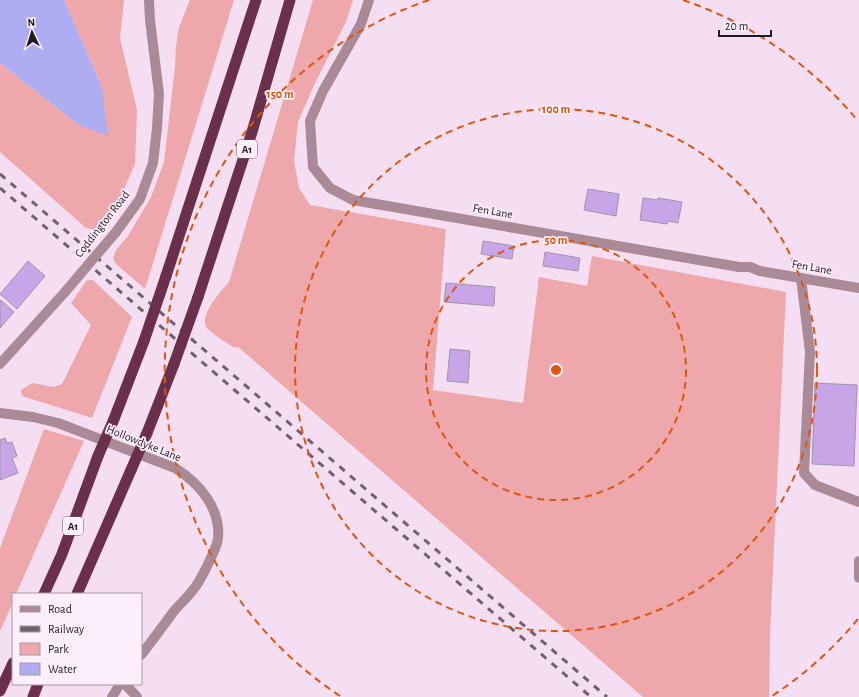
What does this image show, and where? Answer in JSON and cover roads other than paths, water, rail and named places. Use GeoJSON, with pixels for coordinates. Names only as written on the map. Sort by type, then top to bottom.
{"type":"FeatureCollection","features":[{"type":"Feature","properties":{"kind":"highway","name":"A1"},"geometry":{"type":"LineString","coordinates":[[44,593],[62,554],[98,456],[144,341],[256,0]]}},
{"type":"Feature","properties":{"kind":"highway","name":"A1"},"geometry":{"type":"LineString","coordinates":[[77,593],[131,470],[174,364],[198,297],[252,132],[290,0]]}},
{"type":"Feature","properties":{"kind":"highway"},"geometry":{"type":"LineString","coordinates":[[0,691],[12,665]]}},
{"type":"Feature","properties":{"kind":"highway"},"geometry":{"type":"LineString","coordinates":[[33,697],[38,685]]}},
{"type":"Feature","properties":{"kind":"street","name":"Coddington Road"},"geometry":{"type":"LineString","coordinates":[[0,364],[116,232],[140,199],[153,163],[159,94],[149,0]]}},
{"type":"Feature","properties":{"kind":"street","name":"Fen Lane"},"geometry":{"type":"LineString","coordinates":[[369,0],[361,24],[323,91],[310,121],[313,167],[330,188],[353,200],[731,266],[750,267],[760,271],[859,288]]}},
{"type":"Feature","properties":{"kind":"street"},"geometry":{"type":"LineString","coordinates":[[801,278],[810,352],[804,473],[815,485],[859,502]]}},
{"type":"Feature","properties":{"kind":"street","name":"Hollowdyke Lane"},"geometry":{"type":"LineString","coordinates":[[0,413],[33,417],[58,423],[175,468],[189,477],[202,490],[210,503],[216,519],[218,540],[210,560],[196,586],[175,610],[142,654]]}},
{"type":"Feature","properties":{"kind":"street"},"geometry":{"type":"LineString","coordinates":[[859,561],[859,578]]}},
{"type":"Feature","properties":{"kind":"street"},"geometry":{"type":"LineString","coordinates":[[112,697],[119,685]]}},
{"type":"Feature","properties":{"kind":"street"},"geometry":{"type":"LineString","coordinates":[[126,685],[137,697]]}},
{"type":"Feature","properties":{"kind":"water"},"geometry":{"type":"Polygon","coordinates":[[[0,0],[64,0],[102,87],[108,136],[79,125],[0,63],[0,0]]]}},
{"type":"Feature","properties":{"kind":"railway"},"geometry":{"type":"LineString","coordinates":[[0,174],[607,697]]}},
{"type":"Feature","properties":{"kind":"railway"},"geometry":{"type":"LineString","coordinates":[[0,188],[591,697]]}}]}
